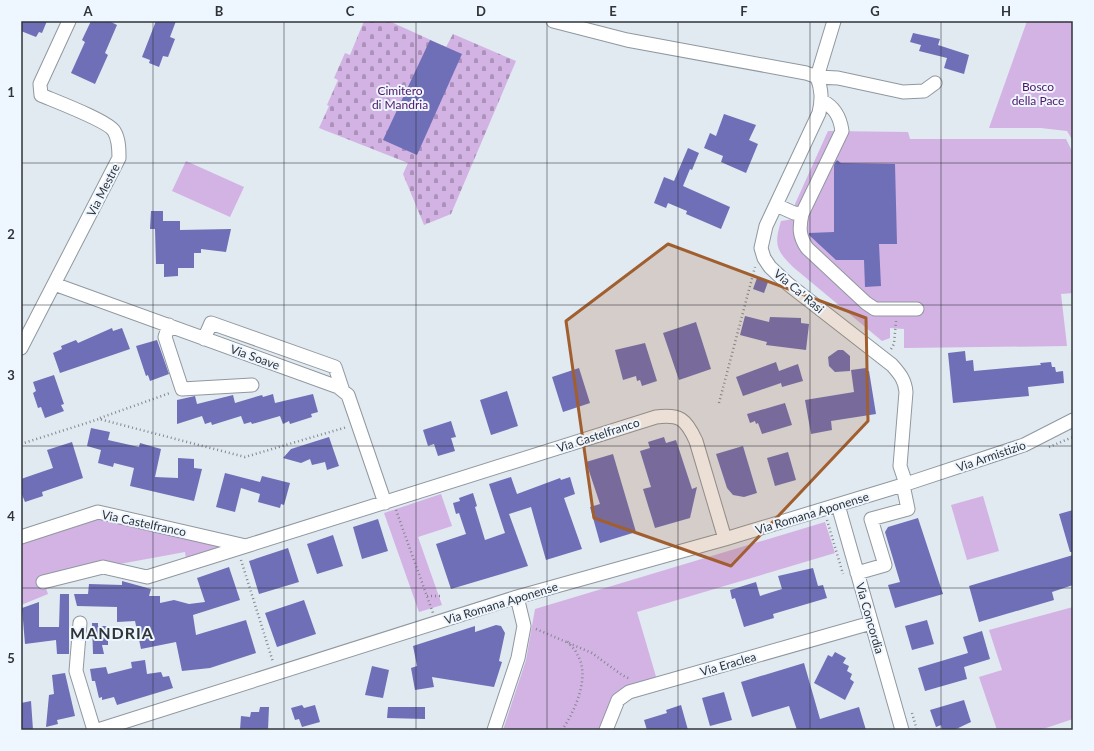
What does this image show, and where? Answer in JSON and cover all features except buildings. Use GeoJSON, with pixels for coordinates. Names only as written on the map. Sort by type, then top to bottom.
{"type":"FeatureCollection","features":[{"type":"Feature","properties":{"kind":"street","name":"Via Mestre"},"geometry":{"type":"LineString","coordinates":[[21,348],[119,158],[119,144],[114,130],[105,123],[41,95],[40,84],[69,21]]}},
{"type":"Feature","properties":{"kind":"street"},"geometry":{"type":"LineString","coordinates":[[553,21],[627,40],[806,72],[817,77],[838,78],[903,92],[924,91],[935,83]]}},
{"type":"Feature","properties":{"kind":"street"},"geometry":{"type":"LineString","coordinates":[[817,77],[834,21]]}},
{"type":"Feature","properties":{"kind":"street","name":"Via Ca' Rasi"},"geometry":{"type":"LineString","coordinates":[[817,77],[821,87],[822,101],[819,113],[776,205],[763,236],[762,248],[764,258],[770,267],[788,284],[884,359],[901,375],[906,385],[900,466],[908,509],[871,519],[885,565],[857,573]]}},
{"type":"Feature","properties":{"kind":"street"},"geometry":{"type":"LineString","coordinates":[[822,101],[829,104],[840,117],[842,131],[802,214],[799,228],[801,240],[807,248],[866,303],[875,309],[917,309]]}},
{"type":"Feature","properties":{"kind":"street"},"geometry":{"type":"LineString","coordinates":[[776,205],[794,213],[802,214]]}},
{"type":"Feature","properties":{"kind":"street","name":"Via Soave"},"geometry":{"type":"LineString","coordinates":[[54,284],[338,387],[348,395],[389,501]]}},
{"type":"Feature","properties":{"kind":"street"},"geometry":{"type":"LineString","coordinates":[[169,325],[165,337],[182,389],[252,385]]}},
{"type":"Feature","properties":{"kind":"street","name":"Via Castelfranco"},"geometry":{"type":"LineString","coordinates":[[43,582],[103,567],[147,577],[656,417],[669,415],[682,419],[693,434],[725,539]]}},
{"type":"Feature","properties":{"kind":"street","name":"Via Armistizio"},"geometry":{"type":"LineString","coordinates":[[904,484],[1024,445],[1073,420]]}},
{"type":"Feature","properties":{"kind":"street","name":"Via Romana Aponense"},"geometry":{"type":"LineString","coordinates":[[98,730],[517,597],[725,539],[904,484]]}},
{"type":"Feature","properties":{"kind":"street","name":"Via Concordia"},"geometry":{"type":"LineString","coordinates":[[838,505],[902,730]]}},
{"type":"Feature","properties":{"kind":"street","name":"Via Castelfranco"},"geometry":{"type":"LineString","coordinates":[[21,537],[98,512],[242,547]]}},
{"type":"Feature","properties":{"kind":"street"},"geometry":{"type":"LineString","coordinates":[[494,730],[518,658],[524,626],[517,597]]}},
{"type":"Feature","properties":{"kind":"street"},"geometry":{"type":"LineString","coordinates":[[80,623],[76,671],[94,730]]}},
{"type":"Feature","properties":{"kind":"street","name":"Via Eraclea"},"geometry":{"type":"LineString","coordinates":[[606,730],[618,700],[629,692],[871,623]]}},
{"type":"Feature","properties":{"kind":"path"},"geometry":{"type":"LineString","coordinates":[[719,403],[755,266],[758,261],[764,258]]}},
{"type":"Feature","properties":{"kind":"path"},"geometry":{"type":"LineString","coordinates":[[884,359],[894,344],[896,309]]}},
{"type":"Feature","properties":{"kind":"path"},"geometry":{"type":"LineString","coordinates":[[21,444],[182,389]]}},
{"type":"Feature","properties":{"kind":"path"},"geometry":{"type":"LineString","coordinates":[[99,418],[245,457],[358,424]]}},
{"type":"Feature","properties":{"kind":"path"},"geometry":{"type":"LineString","coordinates":[[389,501],[433,614]]}},
{"type":"Feature","properties":{"kind":"path"},"geometry":{"type":"LineString","coordinates":[[242,547],[274,665]]}},
{"type":"Feature","properties":{"kind":"path"},"geometry":{"type":"LineString","coordinates":[[427,596],[442,596]]}},
{"type":"Feature","properties":{"kind":"path"},"geometry":{"type":"LineString","coordinates":[[524,626],[530,626],[567,641],[592,653],[622,675],[651,686]]}},
{"type":"Feature","properties":{"kind":"path"},"geometry":{"type":"LineString","coordinates":[[562,730],[569,720],[579,694],[582,675],[581,664],[577,654],[567,641]]}},
{"type":"Feature","properties":{"kind":"highlighted area"},"geometry":{"type":"Polygon","coordinates":[[[668,244],[866,318],[868,421],[731,566],[594,518],[566,321],[668,244]]]}},
{"type":"Feature","properties":{"kind":"green space","name":"Cimitero di Mandria"},"geometry":{"type":"Polygon","coordinates":[[[364,21],[389,21],[446,47],[453,34],[516,61],[451,214],[424,225],[403,174],[408,163],[319,128],[329,106],[327,105],[338,80],[334,78],[345,53],[350,55],[364,21]]]}},
{"type":"Feature","properties":{"kind":"green space","name":"Bosco della Pace"},"geometry":{"type":"Polygon","coordinates":[[[1027,21],[1073,21],[1073,141],[1067,131],[1041,128],[989,128],[1027,21]]]}},
{"type":"Feature","properties":{"kind":"green space"},"geometry":{"type":"Polygon","coordinates":[[[828,131],[908,132],[910,139],[1066,139],[1073,153],[1073,293],[1061,294],[1067,346],[904,348],[904,329],[890,328],[890,338],[882,341],[793,267],[783,256],[778,247],[777,242],[781,221],[794,219],[795,204],[828,131]]]}},
{"type":"Feature","properties":{"kind":"green space"},"geometry":{"type":"Polygon","coordinates":[[[186,161],[244,187],[230,217],[172,191],[186,161]]]}},
{"type":"Feature","properties":{"kind":"green space"},"geometry":{"type":"Polygon","coordinates":[[[441,494],[452,526],[418,537],[442,605],[419,612],[384,513],[441,494]]]}},
{"type":"Feature","properties":{"kind":"green space"},"geometry":{"type":"Polygon","coordinates":[[[983,496],[999,551],[967,560],[951,505],[983,496]]]}},
{"type":"Feature","properties":{"kind":"green space"},"geometry":{"type":"Polygon","coordinates":[[[98,512],[246,546],[187,564],[185,552],[103,567],[44,582],[48,594],[21,605],[21,537],[98,512]]]}},
{"type":"Feature","properties":{"kind":"green space"},"geometry":{"type":"Polygon","coordinates":[[[825,522],[835,553],[637,612],[657,680],[625,689],[601,730],[503,730],[526,660],[535,609],[825,522]]]}},
{"type":"Feature","properties":{"kind":"green space"},"geometry":{"type":"Polygon","coordinates":[[[1073,607],[1073,719],[1040,730],[997,730],[979,677],[1002,670],[989,630],[1073,607]]]}},
{"type":"Feature","properties":{"kind":"district","name":"MANDRIA"},"geometry":{"type":"Point","coordinates":[112,632]}}]}
